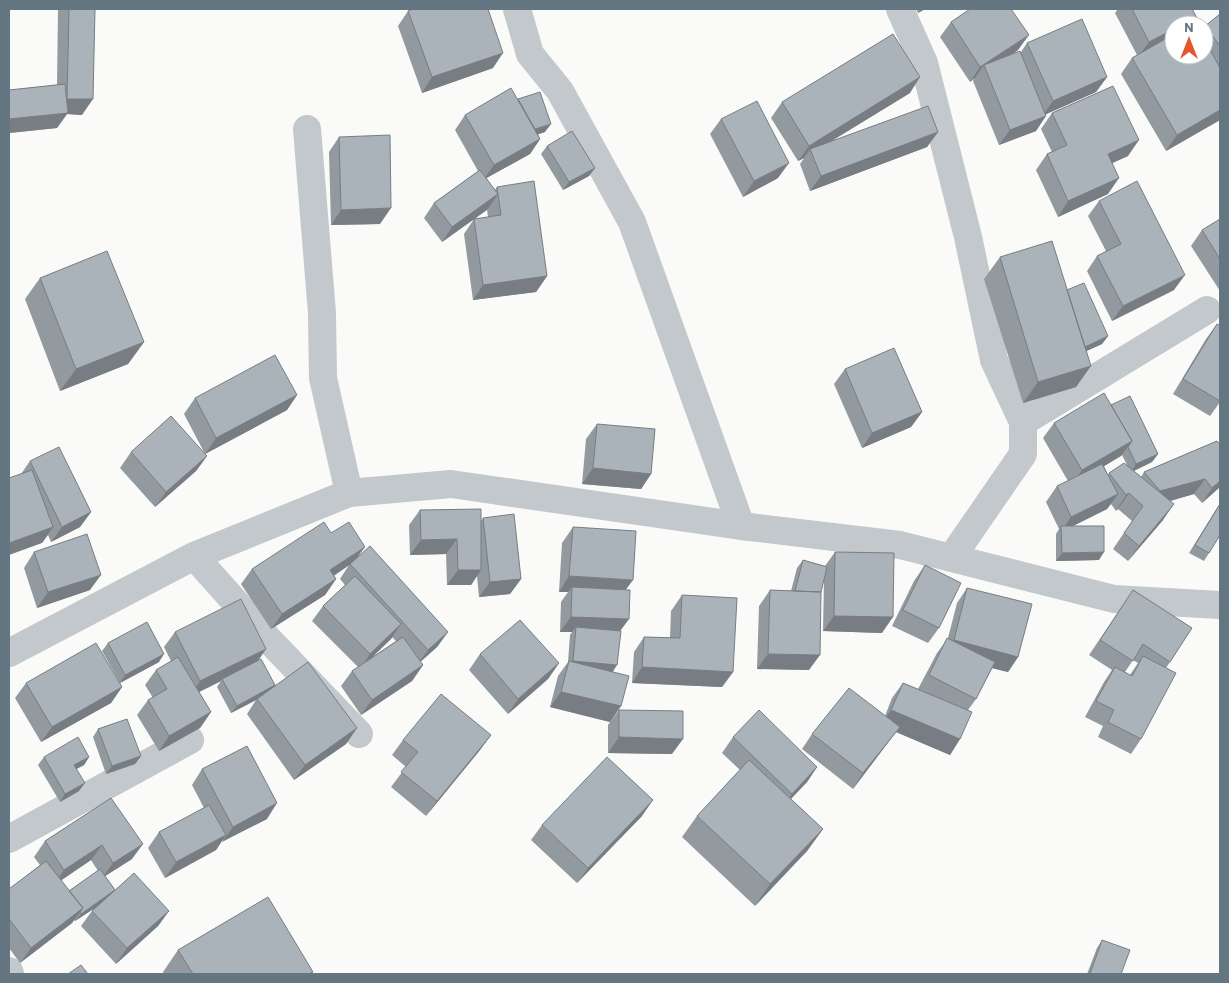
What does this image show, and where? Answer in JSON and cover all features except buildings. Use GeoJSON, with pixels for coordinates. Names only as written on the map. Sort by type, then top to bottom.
{"type":"FeatureCollection","features":[{"type":"Feature","properties":{"kind":"street"},"geometry":{"type":"LineString","coordinates":[[518,9],[530,54],[560,91],[632,222],[741,526]]}},
{"type":"Feature","properties":{"kind":"street"},"geometry":{"type":"LineString","coordinates":[[900,9],[924,63],[968,236],[994,360],[1023,422],[1023,454],[952,558]]}},
{"type":"Feature","properties":{"kind":"street"},"geometry":{"type":"LineString","coordinates":[[307,129],[322,313],[323,378],[349,493]]}},
{"type":"Feature","properties":{"kind":"street"},"geometry":{"type":"LineString","coordinates":[[1023,422],[1207,310]]}},
{"type":"Feature","properties":{"kind":"street"},"geometry":{"type":"LineString","coordinates":[[9,653],[194,556],[349,493],[451,484],[741,526],[900,545],[1114,599],[1220,605]]}},
{"type":"Feature","properties":{"kind":"street"},"geometry":{"type":"LineString","coordinates":[[194,556],[270,641],[359,734]]}},
{"type":"Feature","properties":{"kind":"street"},"geometry":{"type":"LineString","coordinates":[[9,839],[190,740]]}}]}
